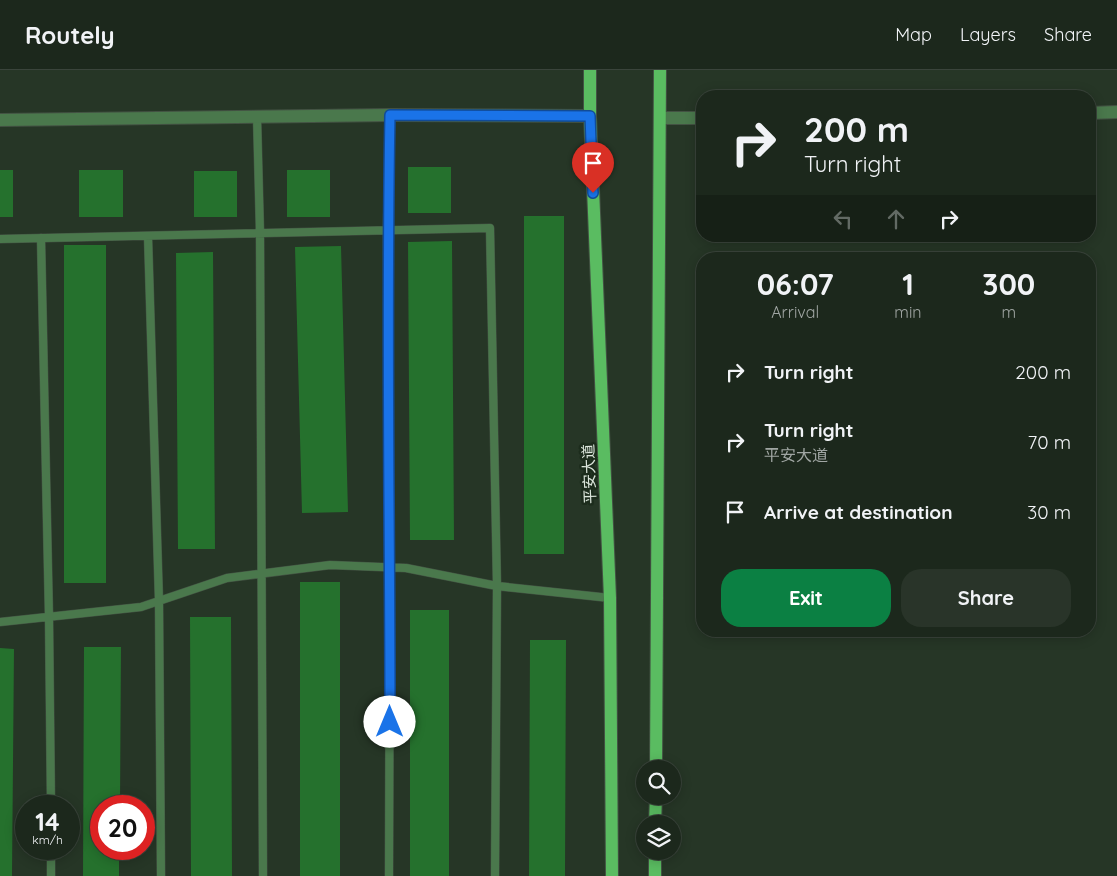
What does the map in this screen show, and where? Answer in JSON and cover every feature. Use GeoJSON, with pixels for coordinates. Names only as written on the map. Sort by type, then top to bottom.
{"type":"FeatureCollection","features":[{"type":"Feature","properties":{"kind":"main road","name":"平安大道"},"geometry":{"type":"LineString","coordinates":[[590,70],[590,116],[610,598],[612,876]]}},
{"type":"Feature","properties":{"kind":"main road"},"geometry":{"type":"LineString","coordinates":[[656,760],[660,70]]}},
{"type":"Feature","properties":{"kind":"main road"},"geometry":{"type":"LineString","coordinates":[[655,860],[655,876]]}},
{"type":"Feature","properties":{"kind":"street"},"geometry":{"type":"LineString","coordinates":[[1096,112],[1117,112]]}},
{"type":"Feature","properties":{"kind":"street"},"geometry":{"type":"LineString","coordinates":[[0,120],[390,115],[590,116]]}},
{"type":"Feature","properties":{"kind":"street"},"geometry":{"type":"LineString","coordinates":[[660,118],[696,118]]}},
{"type":"Feature","properties":{"kind":"lane"},"geometry":{"type":"LineString","coordinates":[[389,876],[390,567],[387,230],[390,115]]}},
{"type":"Feature","properties":{"kind":"lane"},"geometry":{"type":"LineString","coordinates":[[257,116],[260,233],[264,876]]}},
{"type":"Feature","properties":{"kind":"lane"},"geometry":{"type":"LineString","coordinates":[[0,239],[490,228],[496,586],[495,876]]}},
{"type":"Feature","properties":{"kind":"lane"},"geometry":{"type":"LineString","coordinates":[[148,236],[159,601],[161,876]]}},
{"type":"Feature","properties":{"kind":"lane"},"geometry":{"type":"LineString","coordinates":[[41,238],[51,795]]}},
{"type":"Feature","properties":{"kind":"lane"},"geometry":{"type":"LineString","coordinates":[[0,622],[141,607],[227,578],[330,565],[406,568],[496,586],[610,598]]}},
{"type":"Feature","properties":{"kind":"lane"},"geometry":{"type":"LineString","coordinates":[[51,860],[51,876]]}},
{"type":"Feature","properties":{"kind":"building"},"geometry":{"type":"Polygon","coordinates":[[[408,167],[451,167],[451,213],[408,213],[408,167]]]}},
{"type":"Feature","properties":{"kind":"building"},"geometry":{"type":"Polygon","coordinates":[[[0,170],[13,170],[13,217],[0,217],[0,170]]]}},
{"type":"Feature","properties":{"kind":"building"},"geometry":{"type":"Polygon","coordinates":[[[79,170],[123,170],[123,217],[79,217],[79,170]]]}},
{"type":"Feature","properties":{"kind":"building"},"geometry":{"type":"Polygon","coordinates":[[[287,170],[330,170],[330,217],[287,217],[287,170]]]}},
{"type":"Feature","properties":{"kind":"building"},"geometry":{"type":"Polygon","coordinates":[[[194,171],[237,171],[237,217],[194,217],[194,171]]]}},
{"type":"Feature","properties":{"kind":"building"},"geometry":{"type":"Polygon","coordinates":[[[524,216],[564,216],[564,554],[524,554],[524,216]]]}},
{"type":"Feature","properties":{"kind":"building"},"geometry":{"type":"Polygon","coordinates":[[[452,241],[454,540],[410,540],[408,242],[452,241]]]}},
{"type":"Feature","properties":{"kind":"building"},"geometry":{"type":"Polygon","coordinates":[[[64,245],[106,245],[106,583],[64,583],[64,245]]]}},
{"type":"Feature","properties":{"kind":"building"},"geometry":{"type":"Polygon","coordinates":[[[341,246],[348,512],[302,513],[295,247],[341,246]]]}},
{"type":"Feature","properties":{"kind":"building"},"geometry":{"type":"Polygon","coordinates":[[[213,252],[215,549],[178,549],[176,253],[213,252]]]}},
{"type":"Feature","properties":{"kind":"building"},"geometry":{"type":"Polygon","coordinates":[[[300,582],[340,582],[340,876],[300,876],[300,582]]]}},
{"type":"Feature","properties":{"kind":"building"},"geometry":{"type":"Polygon","coordinates":[[[410,610],[449,610],[449,876],[410,876],[410,610]]]}},
{"type":"Feature","properties":{"kind":"building"},"geometry":{"type":"Polygon","coordinates":[[[190,617],[231,617],[232,876],[191,876],[190,617]]]}},
{"type":"Feature","properties":{"kind":"building"},"geometry":{"type":"Polygon","coordinates":[[[530,640],[566,640],[565,876],[529,876],[530,640]]]}},
{"type":"Feature","properties":{"kind":"building"},"geometry":{"type":"Polygon","coordinates":[[[84,647],[121,647],[120,795],[90,795],[90,860],[119,860],[119,876],[83,876],[84,647]]]}},
{"type":"Feature","properties":{"kind":"building"},"geometry":{"type":"Polygon","coordinates":[[[0,648],[14,649],[12,876],[0,876],[0,648]]]}},
{"type":"Feature","properties":{"kind":"route"},"geometry":{"type":"LineString","coordinates":[[390,722],[387,230],[390,115],[590,116],[593,193]]}}]}
